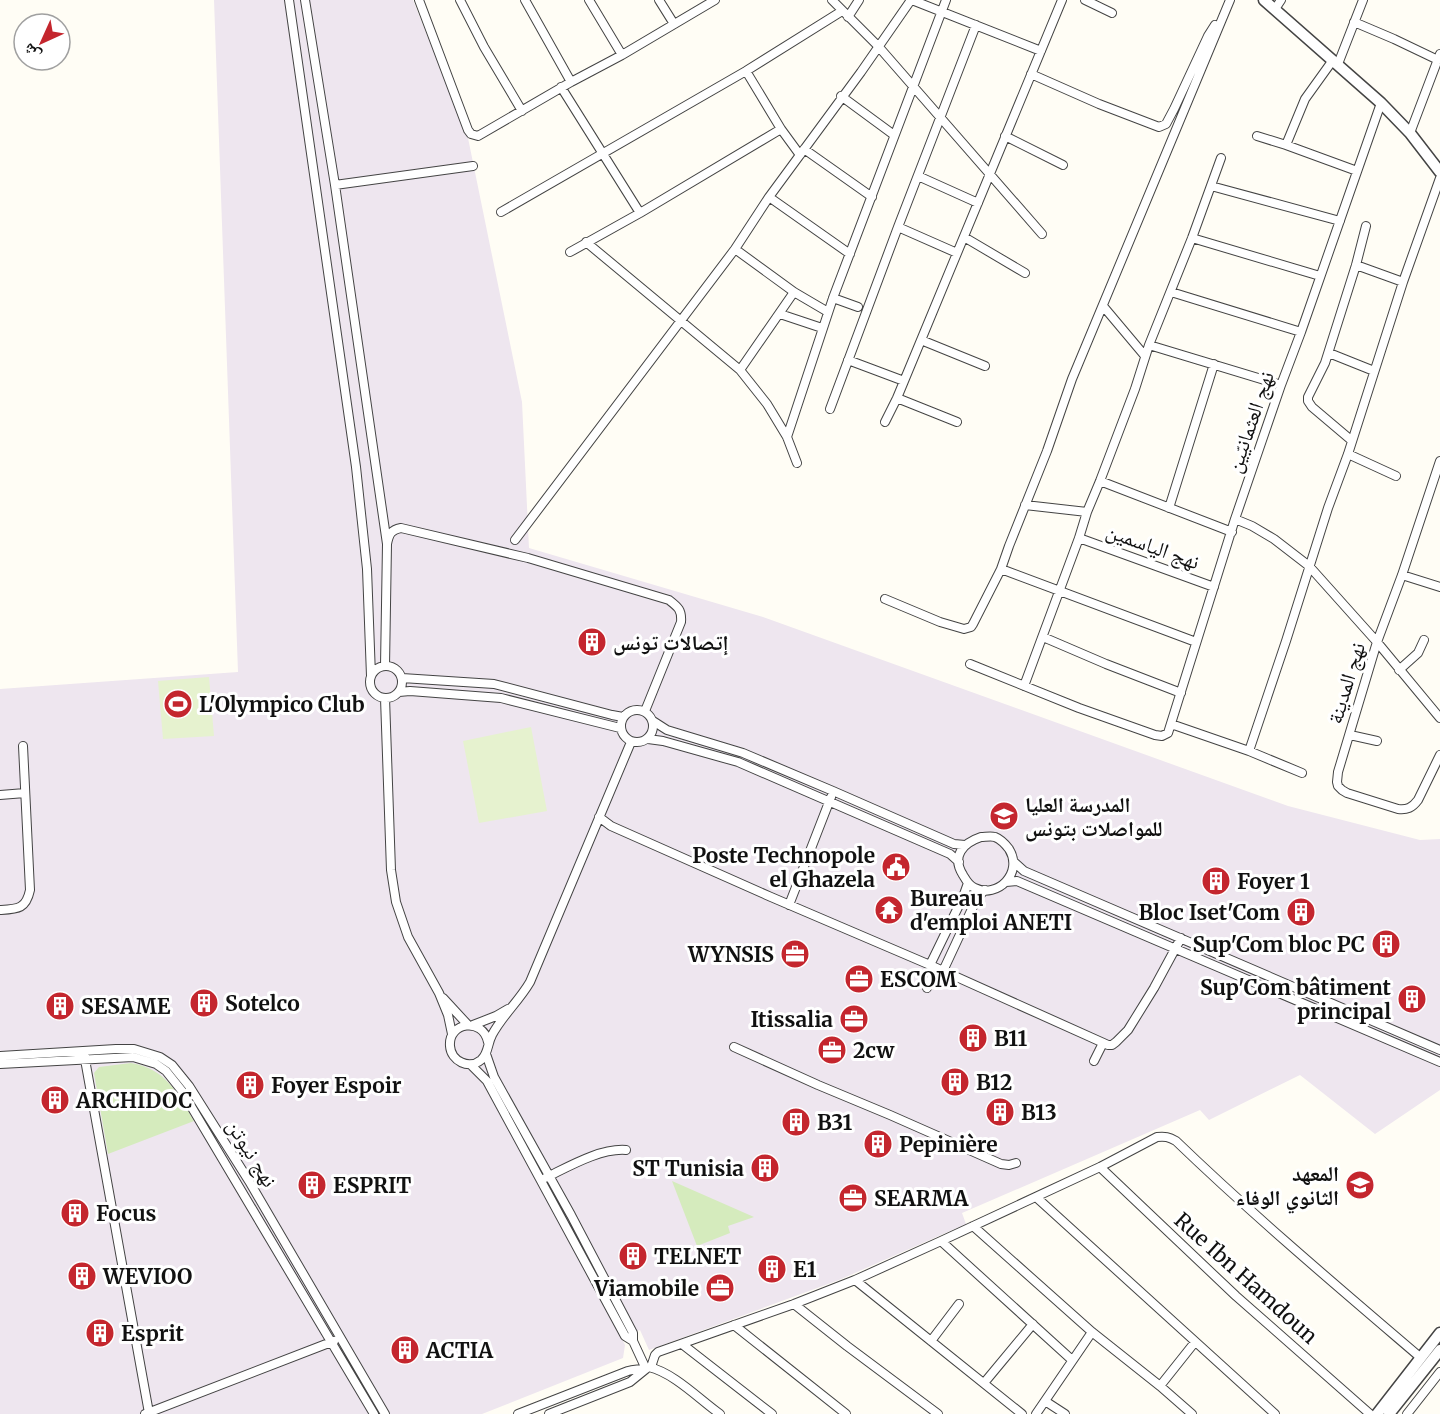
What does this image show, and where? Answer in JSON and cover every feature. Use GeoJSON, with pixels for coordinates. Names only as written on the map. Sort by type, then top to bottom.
{"type":"FeatureCollection","features":[{"type":"Feature","properties":{"kind":"street"},"geometry":{"type":"LineString","coordinates":[[289,0],[356,467],[367,569],[372,689],[385,698],[399,692],[410,691],[501,698],[620,728],[631,742],[648,739],[654,727],[653,721],[645,711],[633,710],[627,712],[623,717],[620,728]]}},
{"type":"Feature","properties":{"kind":"street"},"geometry":{"type":"LineString","coordinates":[[305,0],[335,185],[387,544],[385,666]]}},
{"type":"Feature","properties":{"kind":"street"},"geometry":{"type":"LineString","coordinates":[[419,0],[468,130],[471,134],[478,136],[715,0]]}},
{"type":"Feature","properties":{"kind":"street"},"geometry":{"type":"LineString","coordinates":[[460,0],[484,47],[522,111]]}},
{"type":"Feature","properties":{"kind":"street"},"geometry":{"type":"LineString","coordinates":[[525,0],[571,82]]}},
{"type":"Feature","properties":{"kind":"street"},"geometry":{"type":"LineString","coordinates":[[589,0],[622,55]]}},
{"type":"Feature","properties":{"kind":"street"},"geometry":{"type":"LineString","coordinates":[[659,0],[674,24]]}},
{"type":"Feature","properties":{"kind":"street"},"geometry":{"type":"LineString","coordinates":[[832,0],[878,46],[941,116],[1042,234]]}},
{"type":"Feature","properties":{"kind":"street"},"geometry":{"type":"LineString","coordinates":[[501,212],[845,14],[859,0]]}},
{"type":"Feature","properties":{"kind":"street"},"geometry":{"type":"LineString","coordinates":[[515,540],[735,249],[769,197],[911,0],[1041,51]]}},
{"type":"Feature","properties":{"kind":"street"},"geometry":{"type":"LineString","coordinates":[[787,437],[822,328],[946,0]]}},
{"type":"Feature","properties":{"kind":"street"},"geometry":{"type":"LineString","coordinates":[[885,422],[1062,0]]}},
{"type":"Feature","properties":{"kind":"street"},"geometry":{"type":"LineString","coordinates":[[1085,0],[1112,13]]}},
{"type":"Feature","properties":{"kind":"street"},"geometry":{"type":"LineString","coordinates":[[885,598],[940,622],[964,629],[973,624],[1001,569],[1072,379],[1230,0]]}},
{"type":"Feature","properties":{"kind":"street"},"geometry":{"type":"LineString","coordinates":[[1264,0],[1278,4],[1335,62],[1381,103],[1410,133],[1440,172]]}},
{"type":"Feature","properties":{"kind":"street"},"geometry":{"type":"LineString","coordinates":[[1286,145],[1305,99],[1335,62],[1363,0]]}},
{"type":"Feature","properties":{"kind":"street"},"geometry":{"type":"LineString","coordinates":[[1031,74],[1154,126],[1163,126],[1174,109],[1208,36],[1224,13]]}},
{"type":"Feature","properties":{"kind":"street"},"geometry":{"type":"LineString","coordinates":[[1354,22],[1439,57],[1410,133]]}},
{"type":"Feature","properties":{"kind":"street"},"geometry":{"type":"LineString","coordinates":[[830,409],[976,25]]}},
{"type":"Feature","properties":{"kind":"street"},"geometry":{"type":"LineString","coordinates":[[746,71],[781,129],[802,152],[872,197]]}},
{"type":"Feature","properties":{"kind":"street"},"geometry":{"type":"LineString","coordinates":[[561,87],[640,213]]}},
{"type":"Feature","properties":{"kind":"street"},"geometry":{"type":"LineString","coordinates":[[841,96],[894,135]]}},
{"type":"Feature","properties":{"kind":"street","name":"نهج العثمانيّين"},"geometry":{"type":"LineString","coordinates":[[1171,724],[1235,519],[1381,103]]}},
{"type":"Feature","properties":{"kind":"street"},"geometry":{"type":"LineString","coordinates":[[570,252],[781,129]]}},
{"type":"Feature","properties":{"kind":"street"},"geometry":{"type":"LineString","coordinates":[[1005,136],[1063,165]]}},
{"type":"Feature","properties":{"kind":"street"},"geometry":{"type":"LineString","coordinates":[[1257,136],[1357,171]]}},
{"type":"Feature","properties":{"kind":"street"},"geometry":{"type":"LineString","coordinates":[[1024,686],[1087,512],[1135,389],[1149,345],[1221,158]]}},
{"type":"Feature","properties":{"kind":"street"},"geometry":{"type":"LineString","coordinates":[[335,185],[473,166]]}},
{"type":"Feature","properties":{"kind":"street"},"geometry":{"type":"LineString","coordinates":[[918,176],[978,203]]}},
{"type":"Feature","properties":{"kind":"street"},"geometry":{"type":"LineString","coordinates":[[1249,751],[1403,282],[1440,178]]}},
{"type":"Feature","properties":{"kind":"street"},"geometry":{"type":"LineString","coordinates":[[1211,186],[1340,221]]}},
{"type":"Feature","properties":{"kind":"street"},"geometry":{"type":"LineString","coordinates":[[769,197],[850,254]]}},
{"type":"Feature","properties":{"kind":"street"},"geometry":{"type":"LineString","coordinates":[[898,226],[957,253]]}},
{"type":"Feature","properties":{"kind":"street"},"geometry":{"type":"LineString","coordinates":[[1351,440],[1308,401],[1329,353],[1356,265],[1365,226]]}},
{"type":"Feature","properties":{"kind":"street"},"geometry":{"type":"LineString","coordinates":[[964,237],[1025,273]]}},
{"type":"Feature","properties":{"kind":"street"},"geometry":{"type":"LineString","coordinates":[[1192,238],[1320,276]]}},
{"type":"Feature","properties":{"kind":"street"},"geometry":{"type":"LineString","coordinates":[[586,242],[740,370],[767,404],[787,437],[798,463]]}},
{"type":"Feature","properties":{"kind":"street"},"geometry":{"type":"LineString","coordinates":[[735,249],[794,292],[828,312]]}},
{"type":"Feature","properties":{"kind":"street"},"geometry":{"type":"LineString","coordinates":[[1356,265],[1403,282]]}},
{"type":"Feature","properties":{"kind":"street"},"geometry":{"type":"LineString","coordinates":[[740,370],[794,292]]}},
{"type":"Feature","properties":{"kind":"street"},"geometry":{"type":"LineString","coordinates":[[1171,292],[1301,332]]}},
{"type":"Feature","properties":{"kind":"street"},"geometry":{"type":"LineString","coordinates":[[833,298],[858,307]]}},
{"type":"Feature","properties":{"kind":"street"},"geometry":{"type":"LineString","coordinates":[[1103,306],[1145,356]]}},
{"type":"Feature","properties":{"kind":"street"},"geometry":{"type":"LineString","coordinates":[[780,314],[822,328]]}},
{"type":"Feature","properties":{"kind":"street"},"geometry":{"type":"LineString","coordinates":[[921,340],[985,366]]}},
{"type":"Feature","properties":{"kind":"street"},"geometry":{"type":"LineString","coordinates":[[1149,345],[1281,385]]}},
{"type":"Feature","properties":{"kind":"street"},"geometry":{"type":"LineString","coordinates":[[1329,353],[1374,371]]}},
{"type":"Feature","properties":{"kind":"street"},"geometry":{"type":"LineString","coordinates":[[848,360],[904,381]]}},
{"type":"Feature","properties":{"kind":"street"},"geometry":{"type":"LineString","coordinates":[[1169,508],[1214,364]]}},
{"type":"Feature","properties":{"kind":"street"},"geometry":{"type":"LineString","coordinates":[[897,398],[957,422]]}},
{"type":"Feature","properties":{"kind":"street"},"geometry":{"type":"LineString","coordinates":[[1348,454],[1396,476]]}},
{"type":"Feature","properties":{"kind":"street","name":"نهج المدينة"},"geometry":{"type":"LineString","coordinates":[[1440,461],[1377,642],[1338,772],[1338,786],[1347,793],[1405,810],[1414,806],[1418,800],[1440,755]]}},
{"type":"Feature","properties":{"kind":"street"},"geometry":{"type":"LineString","coordinates":[[1100,481],[1232,532]]}},
{"type":"Feature","properties":{"kind":"street"},"geometry":{"type":"LineString","coordinates":[[1025,505],[1087,512]]}},
{"type":"Feature","properties":{"kind":"street"},"geometry":{"type":"LineString","coordinates":[[1235,519],[1274,539],[1309,566],[1377,642],[1440,718]]}},
{"type":"Feature","properties":{"kind":"street"},"geometry":{"type":"LineString","coordinates":[[387,544],[389,535],[401,528],[528,558],[669,600],[678,607],[682,614],[681,622],[645,711]]}},
{"type":"Feature","properties":{"kind":"street","name":"نهج الياسمين"},"geometry":{"type":"LineString","coordinates":[[1078,537],[1214,587]]}},
{"type":"Feature","properties":{"kind":"street"},"geometry":{"type":"LineString","coordinates":[[1001,569],[1197,642]]}},
{"type":"Feature","properties":{"kind":"street"},"geometry":{"type":"LineString","coordinates":[[1402,575],[1440,587]]}},
{"type":"Feature","properties":{"kind":"street"},"geometry":{"type":"LineString","coordinates":[[1043,637],[1181,693]]}},
{"type":"Feature","properties":{"kind":"street"},"geometry":{"type":"LineString","coordinates":[[1399,670],[1419,653],[1424,640]]}},
{"type":"Feature","properties":{"kind":"street"},"geometry":{"type":"LineString","coordinates":[[970,664],[1145,732],[1162,736],[1170,731],[1171,724],[1249,751],[1302,773]]}},
{"type":"Feature","properties":{"kind":"street"},"geometry":{"type":"LineString","coordinates":[[371,676],[380,667],[392,667],[402,678],[399,692]]}},
{"type":"Feature","properties":{"kind":"street"},"geometry":{"type":"LineString","coordinates":[[402,678],[494,684],[623,717]]}},
{"type":"Feature","properties":{"kind":"street"},"geometry":{"type":"LineString","coordinates":[[385,698],[391,870],[396,902],[408,937],[439,993],[448,1015],[452,1034],[450,1049],[455,1059],[471,1065],[487,1081],[545,1178]]}},
{"type":"Feature","properties":{"kind":"street"},"geometry":{"type":"LineString","coordinates":[[653,721],[668,730],[743,753],[954,844],[965,845]]}},
{"type":"Feature","properties":{"kind":"street"},"geometry":{"type":"LineString","coordinates":[[1350,735],[1377,741]]}},
{"type":"Feature","properties":{"kind":"street"},"geometry":{"type":"LineString","coordinates":[[648,739],[738,762],[950,854],[959,862]]}},
{"type":"Feature","properties":{"kind":"street"},"geometry":{"type":"LineString","coordinates":[[631,742],[530,982],[492,1034],[486,1054],[494,1077],[625,1336],[633,1341],[649,1368]]}},
{"type":"Feature","properties":{"kind":"street"},"geometry":{"type":"LineString","coordinates":[[0,910],[16,909],[23,905],[28,899],[30,890],[23,746]]}},
{"type":"Feature","properties":{"kind":"street"},"geometry":{"type":"LineString","coordinates":[[789,905],[833,791]]}},
{"type":"Feature","properties":{"kind":"street"},"geometry":{"type":"LineString","coordinates":[[0,795],[25,793]]}},
{"type":"Feature","properties":{"kind":"street"},"geometry":{"type":"LineString","coordinates":[[598,817],[611,826],[1102,1043],[1112,1045],[1128,1030],[1181,938]]}},
{"type":"Feature","properties":{"kind":"street"},"geometry":{"type":"LineString","coordinates":[[995,837],[1011,852],[1014,862],[1013,874],[1002,886],[985,890],[975,889],[960,870],[959,853],[965,845],[973,839],[995,837]]}},
{"type":"Feature","properties":{"kind":"street"},"geometry":{"type":"LineString","coordinates":[[1014,862],[1024,870],[1440,1050]]}},
{"type":"Feature","properties":{"kind":"street"},"geometry":{"type":"LineString","coordinates":[[1006,882],[1017,881],[1440,1062]]}},
{"type":"Feature","properties":{"kind":"street"},"geometry":{"type":"LineString","coordinates":[[927,988],[968,883]]}},
{"type":"Feature","properties":{"kind":"street"},"geometry":{"type":"LineString","coordinates":[[936,968],[985,890]]}},
{"type":"Feature","properties":{"kind":"street"},"geometry":{"type":"LineString","coordinates":[[439,993],[471,1025],[481,1029],[487,1035],[488,1042]]}},
{"type":"Feature","properties":{"kind":"street"},"geometry":{"type":"LineString","coordinates":[[452,1034],[459,1028],[496,1016],[511,1007]]}},
{"type":"Feature","properties":{"kind":"street"},"geometry":{"type":"LineString","coordinates":[[1094,1061],[1102,1043]]}},
{"type":"Feature","properties":{"kind":"street"},"geometry":{"type":"LineString","coordinates":[[734,1047],[1001,1164],[1009,1166],[1016,1163]]}},
{"type":"Feature","properties":{"kind":"street","name":"نهج نيوتن"},"geometry":{"type":"LineString","coordinates":[[0,1064],[134,1049],[153,1058],[183,1091],[374,1414]]}},
{"type":"Feature","properties":{"kind":"street"},"geometry":{"type":"LineString","coordinates":[[471,1065],[479,1062],[486,1054]]}},
{"type":"Feature","properties":{"kind":"street"},"geometry":{"type":"LineString","coordinates":[[84,1055],[147,1413],[340,1338]]}},
{"type":"Feature","properties":{"kind":"street","name":"نهج نيوتن"},"geometry":{"type":"LineString","coordinates":[[0,1056],[84,1055]]}},
{"type":"Feature","properties":{"kind":"street","name":"نهج نيوتن"},"geometry":{"type":"LineString","coordinates":[[153,1058],[160,1057],[172,1065],[189,1086],[249,1181],[386,1414]]}},
{"type":"Feature","properties":{"kind":"street"},"geometry":{"type":"LineString","coordinates":[[549,1414],[623,1386],[637,1378],[649,1368],[657,1352],[855,1280],[1100,1167],[1157,1137],[1169,1137],[1176,1142],[1227,1190],[1421,1358]]}},
{"type":"Feature","properties":{"kind":"street"},"geometry":{"type":"LineString","coordinates":[[545,1178],[601,1153],[626,1150]]}},
{"type":"Feature","properties":{"kind":"street","name":"Rue Ibn Hamdoun"},"geometry":{"type":"LineString","coordinates":[[1100,1167],[1236,1296],[1370,1414]]}},
{"type":"Feature","properties":{"kind":"street"},"geometry":{"type":"LineString","coordinates":[[1036,1197],[1275,1414]]}},
{"type":"Feature","properties":{"kind":"street"},"geometry":{"type":"LineString","coordinates":[[973,1226],[1092,1332],[1192,1414]]}},
{"type":"Feature","properties":{"kind":"street"},"geometry":{"type":"LineString","coordinates":[[941,1241],[1072,1360]]}},
{"type":"Feature","properties":{"kind":"street"},"geometry":{"type":"LineString","coordinates":[[855,1280],[1022,1414]]}},
{"type":"Feature","properties":{"kind":"street"},"geometry":{"type":"LineString","coordinates":[[794,1304],[938,1414]]}},
{"type":"Feature","properties":{"kind":"street"},"geometry":{"type":"LineString","coordinates":[[931,1341],[959,1304]]}},
{"type":"Feature","properties":{"kind":"street"},"geometry":{"type":"LineString","coordinates":[[984,1383],[1033,1324]]}},
{"type":"Feature","properties":{"kind":"street"},"geometry":{"type":"LineString","coordinates":[[734,1325],[846,1414]]}},
{"type":"Feature","properties":{"kind":"street"},"geometry":{"type":"LineString","coordinates":[[1036,1414],[1092,1332]]}},
{"type":"Feature","properties":{"kind":"street"},"geometry":{"type":"LineString","coordinates":[[1377,1414],[1440,1333]]}},
{"type":"Feature","properties":{"kind":"street"},"geometry":{"type":"LineString","coordinates":[[1160,1386],[1195,1342]]}},
{"type":"Feature","properties":{"kind":"street"},"geometry":{"type":"LineString","coordinates":[[682,1344],[772,1414]]}},
{"type":"Feature","properties":{"kind":"street"},"geometry":{"type":"LineString","coordinates":[[1389,1414],[1440,1350]]}},
{"type":"Feature","properties":{"kind":"street"},"geometry":{"type":"LineString","coordinates":[[518,1414],[628,1371],[649,1368],[675,1380],[714,1413]]}},
{"type":"Feature","properties":{"kind":"street"},"geometry":{"type":"LineString","coordinates":[[1407,1414],[1440,1372]]}},
{"type":"Feature","properties":{"kind":"street"},"geometry":{"type":"LineString","coordinates":[[1045,1401],[1065,1414]]}},
{"type":"Feature","properties":{"kind":"shaded area"},"geometry":{"type":"Polygon","coordinates":[[[214,0],[413,0],[468,138],[522,402],[529,548],[763,617],[1288,806],[1420,840],[1440,839],[1440,1090],[1375,1134],[1300,1075],[1209,1120],[1200,1110],[962,1213],[966,1224],[839,1280],[649,1350],[640,1330],[621,1337],[625,1345],[623,1358],[482,1414],[0,1414],[0,689],[238,672],[214,0]]]}},
{"type":"Feature","properties":{"kind":"green space","name":"L'Olympico Club"},"geometry":{"type":"Polygon","coordinates":[[[209,677],[214,736],[163,739],[158,681],[209,677]]]}},
{"type":"Feature","properties":{"kind":"green space"},"geometry":{"type":"Polygon","coordinates":[[[531,727],[547,811],[479,823],[463,741],[531,727]]]}},
{"type":"Feature","properties":{"kind":"green space"},"geometry":{"type":"Polygon","coordinates":[[[131,1063],[143,1066],[162,1076],[176,1091],[194,1121],[108,1154],[94,1073],[99,1067],[131,1063]]]}},
{"type":"Feature","properties":{"kind":"green space"},"geometry":{"type":"Polygon","coordinates":[[[672,1181],[754,1217],[728,1226],[730,1233],[697,1246],[672,1181]]]}},
{"type":"Feature","properties":{"kind":"place","name":"إتصالات تونس"},"geometry":{"type":"Point","coordinates":[592,642]}},
{"type":"Feature","properties":{"kind":"place","name":"L'Olympico Club"},"geometry":{"type":"Point","coordinates":[178,704]}},
{"type":"Feature","properties":{"kind":"place","name":"المدرسة العليا للمواصلات بتونس"},"geometry":{"type":"Point","coordinates":[1004,816]}},
{"type":"Feature","properties":{"kind":"place","name":"Poste Technopole el Ghazela"},"geometry":{"type":"Point","coordinates":[896,867]}},
{"type":"Feature","properties":{"kind":"place","name":"Foyer 1"},"geometry":{"type":"Point","coordinates":[1216,881]}},
{"type":"Feature","properties":{"kind":"place","name":"Bureau d'emploi ANETI"},"geometry":{"type":"Point","coordinates":[889,910]}},
{"type":"Feature","properties":{"kind":"place","name":"Bloc Iset'Com"},"geometry":{"type":"Point","coordinates":[1301,912]}},
{"type":"Feature","properties":{"kind":"place","name":"Sup'Com bloc PC"},"geometry":{"type":"Point","coordinates":[1386,944]}},
{"type":"Feature","properties":{"kind":"place","name":"WYNSIS"},"geometry":{"type":"Point","coordinates":[795,954]}},
{"type":"Feature","properties":{"kind":"place","name":"ESCOM"},"geometry":{"type":"Point","coordinates":[859,979]}},
{"type":"Feature","properties":{"kind":"place","name":"Sup'Com bâtiment principal"},"geometry":{"type":"Point","coordinates":[1412,999]}},
{"type":"Feature","properties":{"kind":"place","name":"Sotelco"},"geometry":{"type":"Point","coordinates":[204,1003]}},
{"type":"Feature","properties":{"kind":"place","name":"SESAME"},"geometry":{"type":"Point","coordinates":[60,1006]}},
{"type":"Feature","properties":{"kind":"place","name":"Itissalia"},"geometry":{"type":"Point","coordinates":[854,1019]}},
{"type":"Feature","properties":{"kind":"place","name":"B11"},"geometry":{"type":"Point","coordinates":[973,1038]}},
{"type":"Feature","properties":{"kind":"place","name":"2cw"},"geometry":{"type":"Point","coordinates":[832,1050]}},
{"type":"Feature","properties":{"kind":"place","name":"B12"},"geometry":{"type":"Point","coordinates":[955,1082]}},
{"type":"Feature","properties":{"kind":"place","name":"Foyer Espoir"},"geometry":{"type":"Point","coordinates":[250,1085]}},
{"type":"Feature","properties":{"kind":"place","name":"ARCHIDOC"},"geometry":{"type":"Point","coordinates":[55,1100]}},
{"type":"Feature","properties":{"kind":"place","name":"B13"},"geometry":{"type":"Point","coordinates":[1000,1112]}},
{"type":"Feature","properties":{"kind":"place","name":"B31"},"geometry":{"type":"Point","coordinates":[796,1122]}},
{"type":"Feature","properties":{"kind":"place","name":"Pepinière"},"geometry":{"type":"Point","coordinates":[878,1144]}},
{"type":"Feature","properties":{"kind":"place","name":"ST Tunisia"},"geometry":{"type":"Point","coordinates":[765,1168]}},
{"type":"Feature","properties":{"kind":"place","name":"ESPRIT"},"geometry":{"type":"Point","coordinates":[312,1185]}},
{"type":"Feature","properties":{"kind":"place","name":"المعهد الثانوي الوفاء"},"geometry":{"type":"Point","coordinates":[1360,1185]}},
{"type":"Feature","properties":{"kind":"place","name":"SEARMA"},"geometry":{"type":"Point","coordinates":[853,1198]}},
{"type":"Feature","properties":{"kind":"place","name":"Focus"},"geometry":{"type":"Point","coordinates":[75,1213]}},
{"type":"Feature","properties":{"kind":"place","name":"TELNET"},"geometry":{"type":"Point","coordinates":[633,1256]}},
{"type":"Feature","properties":{"kind":"place","name":"E1"},"geometry":{"type":"Point","coordinates":[772,1269]}},
{"type":"Feature","properties":{"kind":"place","name":"WEVIOO"},"geometry":{"type":"Point","coordinates":[82,1276]}},
{"type":"Feature","properties":{"kind":"place","name":"Viamobile"},"geometry":{"type":"Point","coordinates":[720,1288]}},
{"type":"Feature","properties":{"kind":"place","name":"Esprit"},"geometry":{"type":"Point","coordinates":[100,1333]}},
{"type":"Feature","properties":{"kind":"place","name":"ACTIA"},"geometry":{"type":"Point","coordinates":[405,1350]}}]}
